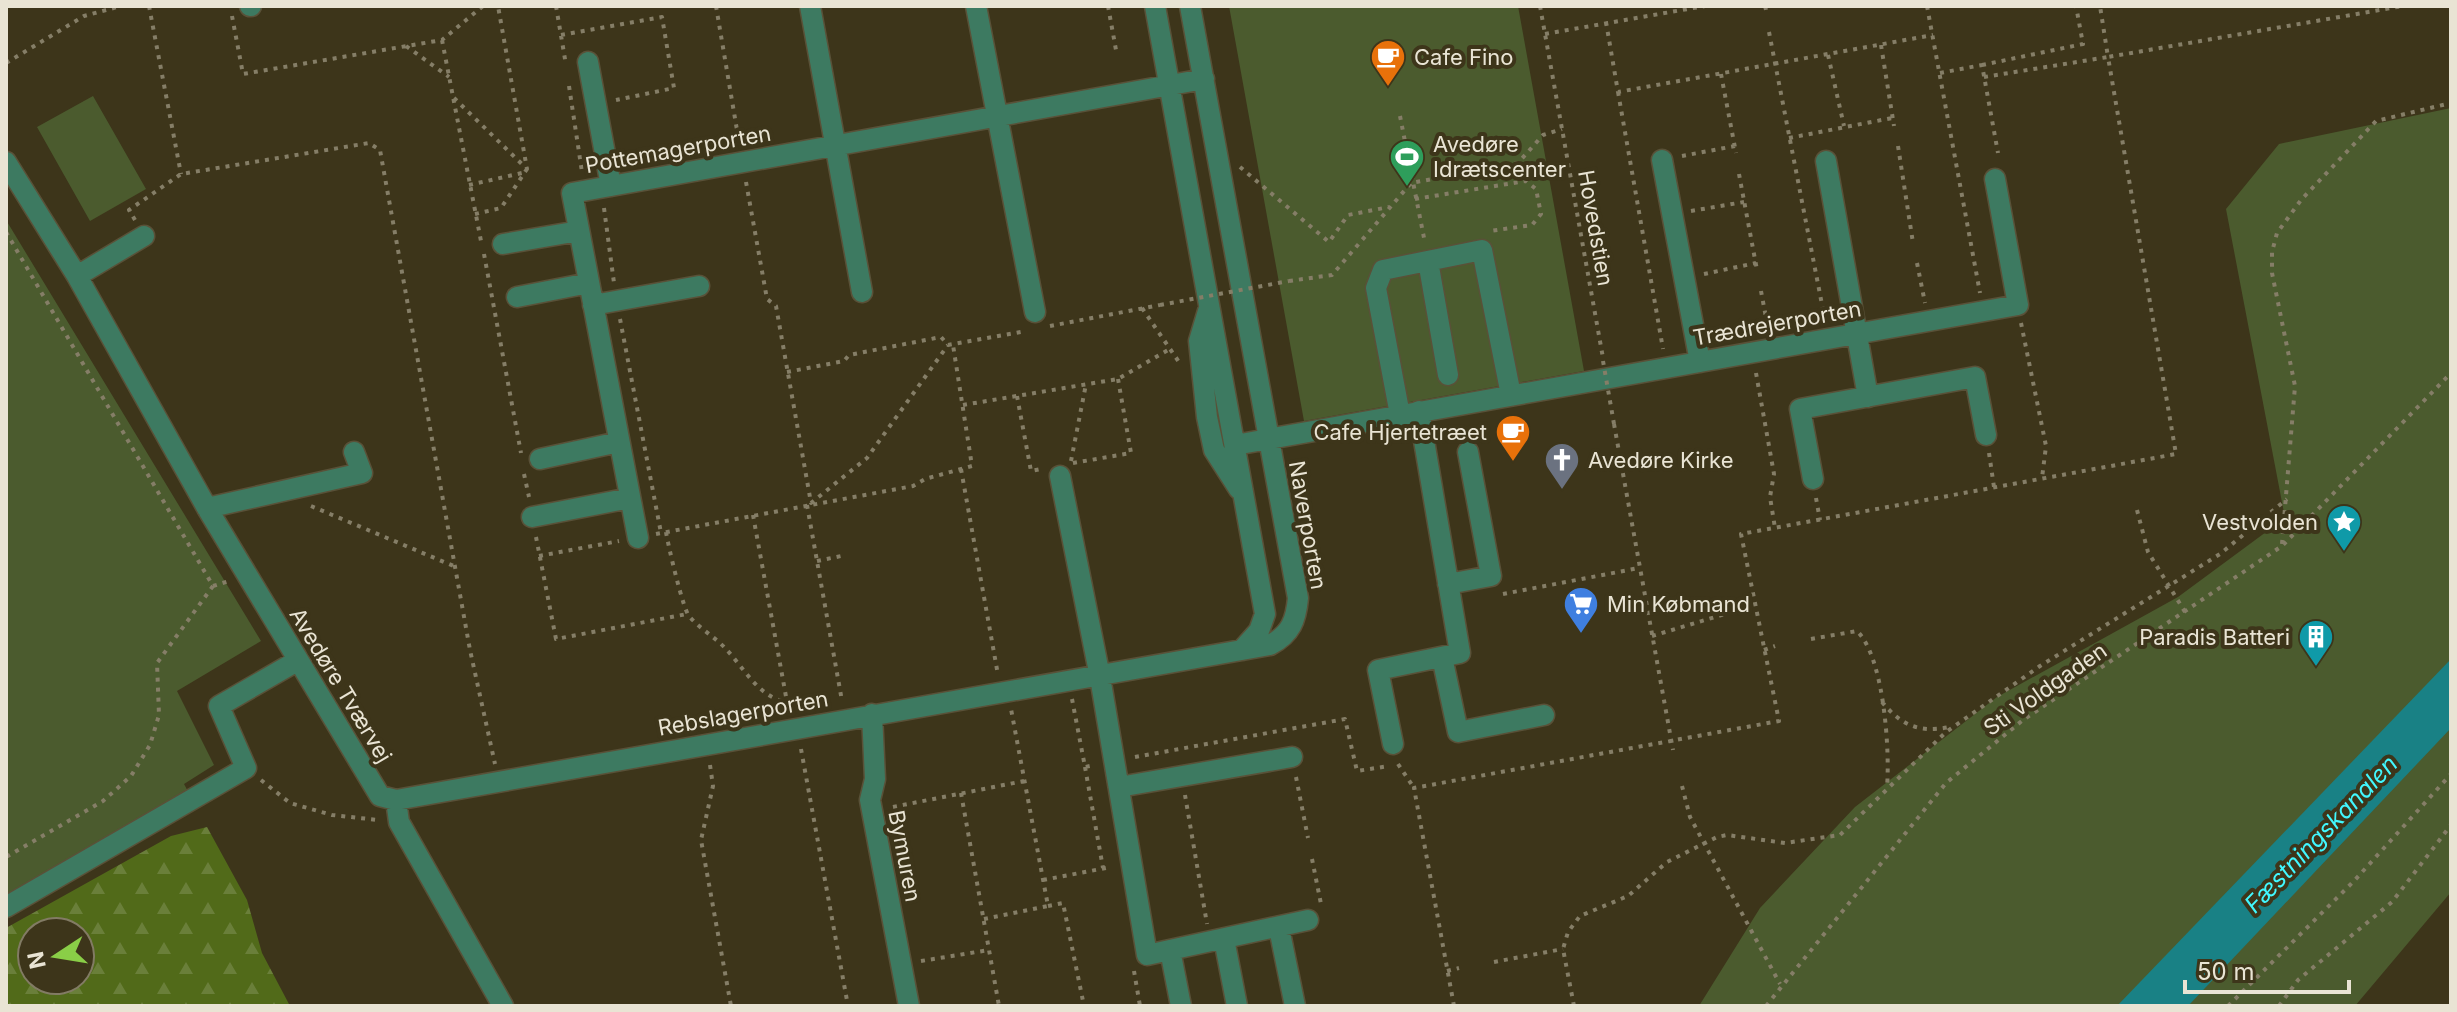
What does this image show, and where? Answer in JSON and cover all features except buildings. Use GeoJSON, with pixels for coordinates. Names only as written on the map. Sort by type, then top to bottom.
{"type":"FeatureCollection","features":[{"type":"Feature","properties":{"kind":"street"},"geometry":{"type":"LineString","coordinates":[[810,6],[862,292]]}},
{"type":"Feature","properties":{"kind":"street"},"geometry":{"type":"LineString","coordinates":[[976,6],[1035,312]]}},
{"type":"Feature","properties":{"kind":"street"},"geometry":{"type":"LineString","coordinates":[[1155,6],[1265,614],[1259,631],[1242,650]]}},
{"type":"Feature","properties":{"kind":"street","name":"Naverporten"},"geometry":{"type":"LineString","coordinates":[[1190,6],[1298,598],[1291,628],[1278,641],[1242,650]]}},
{"type":"Feature","properties":{"kind":"street"},"geometry":{"type":"LineString","coordinates":[[588,62],[614,185]]}},
{"type":"Feature","properties":{"kind":"street","name":"Pottemagerporten"},"geometry":{"type":"LineString","coordinates":[[638,538],[572,193],[1204,79]]}},
{"type":"Feature","properties":{"kind":"street"},"geometry":{"type":"LineString","coordinates":[[1669,158],[1700,362]]}},
{"type":"Feature","properties":{"kind":"street"},"geometry":{"type":"LineString","coordinates":[[1826,161],[1868,397]]}},
{"type":"Feature","properties":{"kind":"street","name":"Avedøre Tværvej"},"geometry":{"type":"LineString","coordinates":[[9,175],[77,276],[207,508],[380,796],[396,800]]}},
{"type":"Feature","properties":{"kind":"street"},"geometry":{"type":"LineString","coordinates":[[1995,179],[2018,305]]}},
{"type":"Feature","properties":{"kind":"street"},"geometry":{"type":"LineString","coordinates":[[503,244],[579,231]]}},
{"type":"Feature","properties":{"kind":"street"},"geometry":{"type":"LineString","coordinates":[[77,276],[144,236]]}},
{"type":"Feature","properties":{"kind":"street"},"geometry":{"type":"LineString","coordinates":[[1393,744],[1378,670],[1460,653],[1448,584],[1409,413],[1376,288],[1383,270],[1482,250],[1511,395]]}},
{"type":"Feature","properties":{"kind":"street"},"geometry":{"type":"LineString","coordinates":[[1428,261],[1448,375]]}},
{"type":"Feature","properties":{"kind":"street"},"geometry":{"type":"LineString","coordinates":[[517,297],[589,283]]}},
{"type":"Feature","properties":{"kind":"street"},"geometry":{"type":"LineString","coordinates":[[593,305],[699,286]]}},
{"type":"Feature","properties":{"kind":"street","name":"Trædrejerporten"},"geometry":{"type":"LineString","coordinates":[[1235,445],[2018,305]]}},
{"type":"Feature","properties":{"kind":"street"},"geometry":{"type":"LineString","coordinates":[[1209,307],[1199,341],[1207,417],[1214,450],[1245,497]]}},
{"type":"Feature","properties":{"kind":"street"},"geometry":{"type":"LineString","coordinates":[[1813,479],[1800,409],[1975,377],[1986,435]]}},
{"type":"Feature","properties":{"kind":"street"},"geometry":{"type":"LineString","coordinates":[[540,459],[619,442]]}},
{"type":"Feature","properties":{"kind":"street"},"geometry":{"type":"LineString","coordinates":[[207,508],[362,473],[354,452]]}},
{"type":"Feature","properties":{"kind":"street"},"geometry":{"type":"LineString","coordinates":[[1448,584],[1491,576],[1468,452]]}},
{"type":"Feature","properties":{"kind":"street"},"geometry":{"type":"LineString","coordinates":[[1052,472],[1100,677],[1147,955],[1308,920]]}},
{"type":"Feature","properties":{"kind":"street"},"geometry":{"type":"LineString","coordinates":[[532,517],[630,498]]}},
{"type":"Feature","properties":{"kind":"street","name":"Rebslagerporten"},"geometry":{"type":"LineString","coordinates":[[396,800],[1242,650]]}},
{"type":"Feature","properties":{"kind":"street"},"geometry":{"type":"LineString","coordinates":[[1442,657],[1458,732],[1544,715]]}},
{"type":"Feature","properties":{"kind":"street"},"geometry":{"type":"LineString","coordinates":[[6,907],[246,768],[219,706],[297,661]]}},
{"type":"Feature","properties":{"kind":"street","name":"Bymuren"},"geometry":{"type":"LineString","coordinates":[[872,714],[872,811],[909,1006]]}},
{"type":"Feature","properties":{"kind":"street"},"geometry":{"type":"LineString","coordinates":[[1119,787],[1292,757]]}},
{"type":"Feature","properties":{"kind":"street"},"geometry":{"type":"LineString","coordinates":[[396,800],[399,822],[503,1006]]}},
{"type":"Feature","properties":{"kind":"street"},"geometry":{"type":"LineString","coordinates":[[1279,928],[1295,1006]]}},
{"type":"Feature","properties":{"kind":"street"},"geometry":{"type":"LineString","coordinates":[[1217,940],[1237,1006]]}},
{"type":"Feature","properties":{"kind":"street"},"geometry":{"type":"LineString","coordinates":[[1170,950],[1181,1006]]}},
{"type":"Feature","properties":{"kind":"path"},"geometry":{"type":"LineString","coordinates":[[6,63],[84,16],[121,6]]}},
{"type":"Feature","properties":{"kind":"path"},"geometry":{"type":"LineString","coordinates":[[149,6],[181,174]]}},
{"type":"Feature","properties":{"kind":"path"},"geometry":{"type":"LineString","coordinates":[[230,6],[243,74],[442,40],[483,6]]}},
{"type":"Feature","properties":{"kind":"path"},"geometry":{"type":"LineString","coordinates":[[475,215],[501,208],[526,171],[498,6]]}},
{"type":"Feature","properties":{"kind":"path"},"geometry":{"type":"LineString","coordinates":[[556,6],[566,65]]}},
{"type":"Feature","properties":{"kind":"path"},"geometry":{"type":"LineString","coordinates":[[716,6],[767,299],[776,306],[846,719]]}},
{"type":"Feature","properties":{"kind":"path"},"geometry":{"type":"LineString","coordinates":[[1108,6],[1116,50]]}},
{"type":"Feature","properties":{"kind":"path","name":"Hovedstien"},"geometry":{"type":"LineString","coordinates":[[1540,6],[1673,750]]}},
{"type":"Feature","properties":{"kind":"path"},"geometry":{"type":"LineString","coordinates":[[1545,34],[1705,6]]}},
{"type":"Feature","properties":{"kind":"path"},"geometry":{"type":"LineString","coordinates":[[1927,6],[1983,311]]}},
{"type":"Feature","properties":{"kind":"path"},"geometry":{"type":"LineString","coordinates":[[1940,73],[2083,44],[2076,6]]}},
{"type":"Feature","properties":{"kind":"path"},"geometry":{"type":"LineString","coordinates":[[1414,788],[1779,721],[1741,534],[2176,454],[2100,6]]}},
{"type":"Feature","properties":{"kind":"path"},"geometry":{"type":"LineString","coordinates":[[1984,77],[2403,6]]}},
{"type":"Feature","properties":{"kind":"path"},"geometry":{"type":"LineString","coordinates":[[561,35],[662,17],[674,88],[596,104]]}},
{"type":"Feature","properties":{"kind":"path"},"geometry":{"type":"LineString","coordinates":[[1606,22],[1662,342]]}},
{"type":"Feature","properties":{"kind":"path"},"geometry":{"type":"LineString","coordinates":[[1769,32],[1828,339]]}},
{"type":"Feature","properties":{"kind":"path"},"geometry":{"type":"LineString","coordinates":[[1618,92],[1933,35]]}},
{"type":"Feature","properties":{"kind":"path"},"geometry":{"type":"LineString","coordinates":[[442,40],[556,639],[687,614]]}},
{"type":"Feature","properties":{"kind":"path"},"geometry":{"type":"LineString","coordinates":[[1881,45],[1894,126]]}},
{"type":"Feature","properties":{"kind":"path"},"geometry":{"type":"LineString","coordinates":[[406,46],[449,77]]}},
{"type":"Feature","properties":{"kind":"path"},"geometry":{"type":"LineString","coordinates":[[1828,55],[1844,126]]}},
{"type":"Feature","properties":{"kind":"path"},"geometry":{"type":"LineString","coordinates":[[1982,65],[1998,153]]}},
{"type":"Feature","properties":{"kind":"path"},"geometry":{"type":"LineString","coordinates":[[1721,74],[1736,153]]}},
{"type":"Feature","properties":{"kind":"path"},"geometry":{"type":"LineString","coordinates":[[568,81],[585,190]]}},
{"type":"Feature","properties":{"kind":"path"},"geometry":{"type":"LineString","coordinates":[[453,97],[526,171]]}},
{"type":"Feature","properties":{"kind":"path"},"geometry":{"type":"LineString","coordinates":[[2282,546],[2295,386],[2272,273],[2272,252],[2277,233],[2301,200],[2376,121],[2451,103]]}},
{"type":"Feature","properties":{"kind":"path"},"geometry":{"type":"LineString","coordinates":[[1400,116],[1424,240]]}},
{"type":"Feature","properties":{"kind":"path"},"geometry":{"type":"LineString","coordinates":[[1789,138],[1892,118]]}},
{"type":"Feature","properties":{"kind":"path"},"geometry":{"type":"LineString","coordinates":[[809,503],[867,458],[950,345],[1332,275],[1411,183],[1518,163],[1543,135],[1562,129]]}},
{"type":"Feature","properties":{"kind":"path"},"geometry":{"type":"LineString","coordinates":[[144,236],[129,210],[181,174],[369,143],[380,150],[499,783]]}},
{"type":"Feature","properties":{"kind":"path"},"geometry":{"type":"LineString","coordinates":[[1216,146],[1329,242],[1348,215],[1391,206]]}},
{"type":"Feature","properties":{"kind":"path"},"geometry":{"type":"LineString","coordinates":[[1669,158],[1735,146]]}},
{"type":"Feature","properties":{"kind":"path"},"geometry":{"type":"LineString","coordinates":[[1898,146],[1913,243]]}},
{"type":"Feature","properties":{"kind":"path"},"geometry":{"type":"LineString","coordinates":[[469,185],[526,171]]}},
{"type":"Feature","properties":{"kind":"path"},"geometry":{"type":"LineString","coordinates":[[1739,174],[1757,270]]}},
{"type":"Feature","properties":{"kind":"path"},"geometry":{"type":"LineString","coordinates":[[1415,199],[1526,181],[1536,189],[1541,214],[1532,225],[1487,231]]}},
{"type":"Feature","properties":{"kind":"path"},"geometry":{"type":"LineString","coordinates":[[614,185],[604,206],[616,301],[672,569],[680,581],[687,614],[726,648],[761,689],[787,702]]}},
{"type":"Feature","properties":{"kind":"path"},"geometry":{"type":"LineString","coordinates":[[1686,212],[1744,202]]}},
{"type":"Feature","properties":{"kind":"path"},"geometry":{"type":"LineString","coordinates":[[6,232],[213,586],[157,663],[161,690],[157,726],[131,776],[103,801],[6,857]]}},
{"type":"Feature","properties":{"kind":"path"},"geometry":{"type":"LineString","coordinates":[[1697,275],[1756,263]]}},
{"type":"Feature","properties":{"kind":"path"},"geometry":{"type":"LineString","coordinates":[[1917,263],[1928,321]]}},
{"type":"Feature","properties":{"kind":"path"},"geometry":{"type":"LineString","coordinates":[[1761,291],[1762,350],[1774,474],[1770,497],[1775,528]]}},
{"type":"Feature","properties":{"kind":"path"},"geometry":{"type":"LineString","coordinates":[[2018,305],[2046,446],[2042,478]]}},
{"type":"Feature","properties":{"kind":"path"},"geometry":{"type":"LineString","coordinates":[[1142,308],[1188,375]]}},
{"type":"Feature","properties":{"kind":"path"},"geometry":{"type":"LineString","coordinates":[[539,556],[809,503],[913,486],[925,479],[972,466],[950,345],[941,337],[849,355],[844,361],[787,372]]}},
{"type":"Feature","properties":{"kind":"path"},"geometry":{"type":"LineString","coordinates":[[962,405],[1118,379],[1170,349]]}},
{"type":"Feature","properties":{"kind":"path","name":"Sti Voldgaden"},"geometry":{"type":"LineString","coordinates":[[1766,1006],[1780,984],[1946,783],[2023,720],[2282,546],[2451,373]]}},
{"type":"Feature","properties":{"kind":"path"},"geometry":{"type":"LineString","coordinates":[[1086,384],[1070,464],[1131,453],[1118,379]]}},
{"type":"Feature","properties":{"kind":"path"},"geometry":{"type":"LineString","coordinates":[[1017,396],[1031,471],[1052,472]]}},
{"type":"Feature","properties":{"kind":"path"},"geometry":{"type":"LineString","coordinates":[[1986,435],[1994,487]]}},
{"type":"Feature","properties":{"kind":"path"},"geometry":{"type":"LineString","coordinates":[[2128,463],[2130,474]]}},
{"type":"Feature","properties":{"kind":"path"},"geometry":{"type":"LineString","coordinates":[[961,469],[1048,906]]}},
{"type":"Feature","properties":{"kind":"path"},"geometry":{"type":"LineString","coordinates":[[278,492],[456,567]]}},
{"type":"Feature","properties":{"kind":"path"},"geometry":{"type":"LineString","coordinates":[[1574,1006],[1563,949],[1568,932],[1580,916],[1628,896],[1667,862],[1727,835],[1767,842],[1828,839],[1854,823],[1887,787],[1954,726],[2040,666],[2220,554],[2287,499]]}},
{"type":"Feature","properties":{"kind":"path"},"geometry":{"type":"LineString","coordinates":[[2137,510],[2148,552],[2185,612]]}},
{"type":"Feature","properties":{"kind":"path"},"geometry":{"type":"LineString","coordinates":[[753,515],[787,702],[797,727],[848,1006]]}},
{"type":"Feature","properties":{"kind":"path"},"geometry":{"type":"LineString","coordinates":[[817,561],[846,555]]}},
{"type":"Feature","properties":{"kind":"path"},"geometry":{"type":"LineString","coordinates":[[1494,591],[1502,594],[1640,568]]}},
{"type":"Feature","properties":{"kind":"path"},"geometry":{"type":"LineString","coordinates":[[1652,636],[1755,605]]}},
{"type":"Feature","properties":{"kind":"path"},"geometry":{"type":"LineString","coordinates":[[1811,639],[1857,631],[1869,645],[1888,747],[1887,787]]}},
{"type":"Feature","properties":{"kind":"path"},"geometry":{"type":"LineString","coordinates":[[1764,650],[1775,646]]}},
{"type":"Feature","properties":{"kind":"path"},"geometry":{"type":"LineString","coordinates":[[1069,682],[1103,868]]}},
{"type":"Feature","properties":{"kind":"path"},"geometry":{"type":"LineString","coordinates":[[1880,700],[1897,719],[1919,730],[1954,726]]}},
{"type":"Feature","properties":{"kind":"path"},"geometry":{"type":"LineString","coordinates":[[1085,767],[1345,719],[1357,771],[1400,764],[1414,788],[1454,1006]]}},
{"type":"Feature","properties":{"kind":"path"},"geometry":{"type":"LineString","coordinates":[[1287,730],[1308,838]]}},
{"type":"Feature","properties":{"kind":"path"},"geometry":{"type":"LineString","coordinates":[[707,744],[713,786],[701,840],[731,1006]]}},
{"type":"Feature","properties":{"kind":"path"},"geometry":{"type":"LineString","coordinates":[[246,768],[290,803],[332,815],[399,822]]}},
{"type":"Feature","properties":{"kind":"path"},"geometry":{"type":"LineString","coordinates":[[2230,1005],[2354,881],[2451,774]]}},
{"type":"Feature","properties":{"kind":"path"},"geometry":{"type":"LineString","coordinates":[[1182,776],[1217,940]]}},
{"type":"Feature","properties":{"kind":"path"},"geometry":{"type":"LineString","coordinates":[[872,811],[1024,781]]}},
{"type":"Feature","properties":{"kind":"path"},"geometry":{"type":"LineString","coordinates":[[1682,786],[1690,817],[1780,984]]}},
{"type":"Feature","properties":{"kind":"path"},"geometry":{"type":"LineString","coordinates":[[961,793],[999,1006]]}},
{"type":"Feature","properties":{"kind":"path"},"geometry":{"type":"LineString","coordinates":[[2279,1006],[2298,980],[2392,902],[2451,825]]}},
{"type":"Feature","properties":{"kind":"path"},"geometry":{"type":"LineString","coordinates":[[1308,920],[1322,907],[1312,859]]}},
{"type":"Feature","properties":{"kind":"path"},"geometry":{"type":"LineString","coordinates":[[1043,880],[1114,866]]}},
{"type":"Feature","properties":{"kind":"path"},"geometry":{"type":"LineString","coordinates":[[984,919],[1063,903],[1084,1006]]}},
{"type":"Feature","properties":{"kind":"path"},"geometry":{"type":"LineString","coordinates":[[1494,962],[1563,949]]}},
{"type":"Feature","properties":{"kind":"path"},"geometry":{"type":"LineString","coordinates":[[901,965],[989,950]]}},
{"type":"Feature","properties":{"kind":"path"},"geometry":{"type":"LineString","coordinates":[[1132,959],[1140,1006]]}},
{"type":"Feature","properties":{"kind":"path"},"geometry":{"type":"LineString","coordinates":[[1447,971],[1459,968]]}},
{"type":"Feature","properties":{"kind":"green space","name":"Avedøre Idrætscenter"},"geometry":{"type":"Polygon","coordinates":[[[1229,6],[1518,6],[1584,371],[1304,421],[1229,6]]]}},
{"type":"Feature","properties":{"kind":"green space"},"geometry":{"type":"Polygon","coordinates":[[[93,96],[146,189],[90,221],[37,127],[93,96]]]}},
{"type":"Feature","properties":{"kind":"green space","name":"Vestvolden"},"geometry":{"type":"Polygon","coordinates":[[[2451,108],[2451,892],[2355,1006],[1699,1006],[1760,908],[1855,807],[1997,697],[2178,597],[2285,518],[2226,209],[2279,144],[2451,108]]]}},
{"type":"Feature","properties":{"kind":"green space"},"geometry":{"type":"Polygon","coordinates":[[[6,220],[261,641],[177,691],[214,765],[184,784],[191,797],[6,898],[6,220]]]}},
{"type":"Feature","properties":{"kind":"green space"},"geometry":{"type":"Polygon","coordinates":[[[207,827],[247,900],[262,953],[290,1006],[6,1006],[6,928],[16,922],[16,996],[96,996],[96,916],[28,916],[171,836],[207,827]]]}},
{"type":"Feature","properties":{"kind":"water","name":"Fæstningskanalen"},"geometry":{"type":"Polygon","coordinates":[[[2451,659],[2451,728],[2188,1006],[2117,1006],[2451,659]]]}},
{"type":"Feature","properties":{"kind":"place","name":"Cafe Fino"},"geometry":{"type":"Point","coordinates":[1388,88]}},
{"type":"Feature","properties":{"kind":"place","name":"Avedøre Idrætscenter"},"geometry":{"type":"Point","coordinates":[1407,188]}},
{"type":"Feature","properties":{"kind":"place","name":"Cafe Hjertetræet"},"geometry":{"type":"Point","coordinates":[1513,463]}},
{"type":"Feature","properties":{"kind":"place","name":"Avedøre Kirke"},"geometry":{"type":"Point","coordinates":[1562,491]}},
{"type":"Feature","properties":{"kind":"place","name":"Vestvolden"},"geometry":{"type":"Point","coordinates":[2344,553]}},
{"type":"Feature","properties":{"kind":"place","name":"Min Købmand"},"geometry":{"type":"Point","coordinates":[1581,635]}},
{"type":"Feature","properties":{"kind":"place","name":"Paradis Batteri"},"geometry":{"type":"Point","coordinates":[2316,668]}}]}
